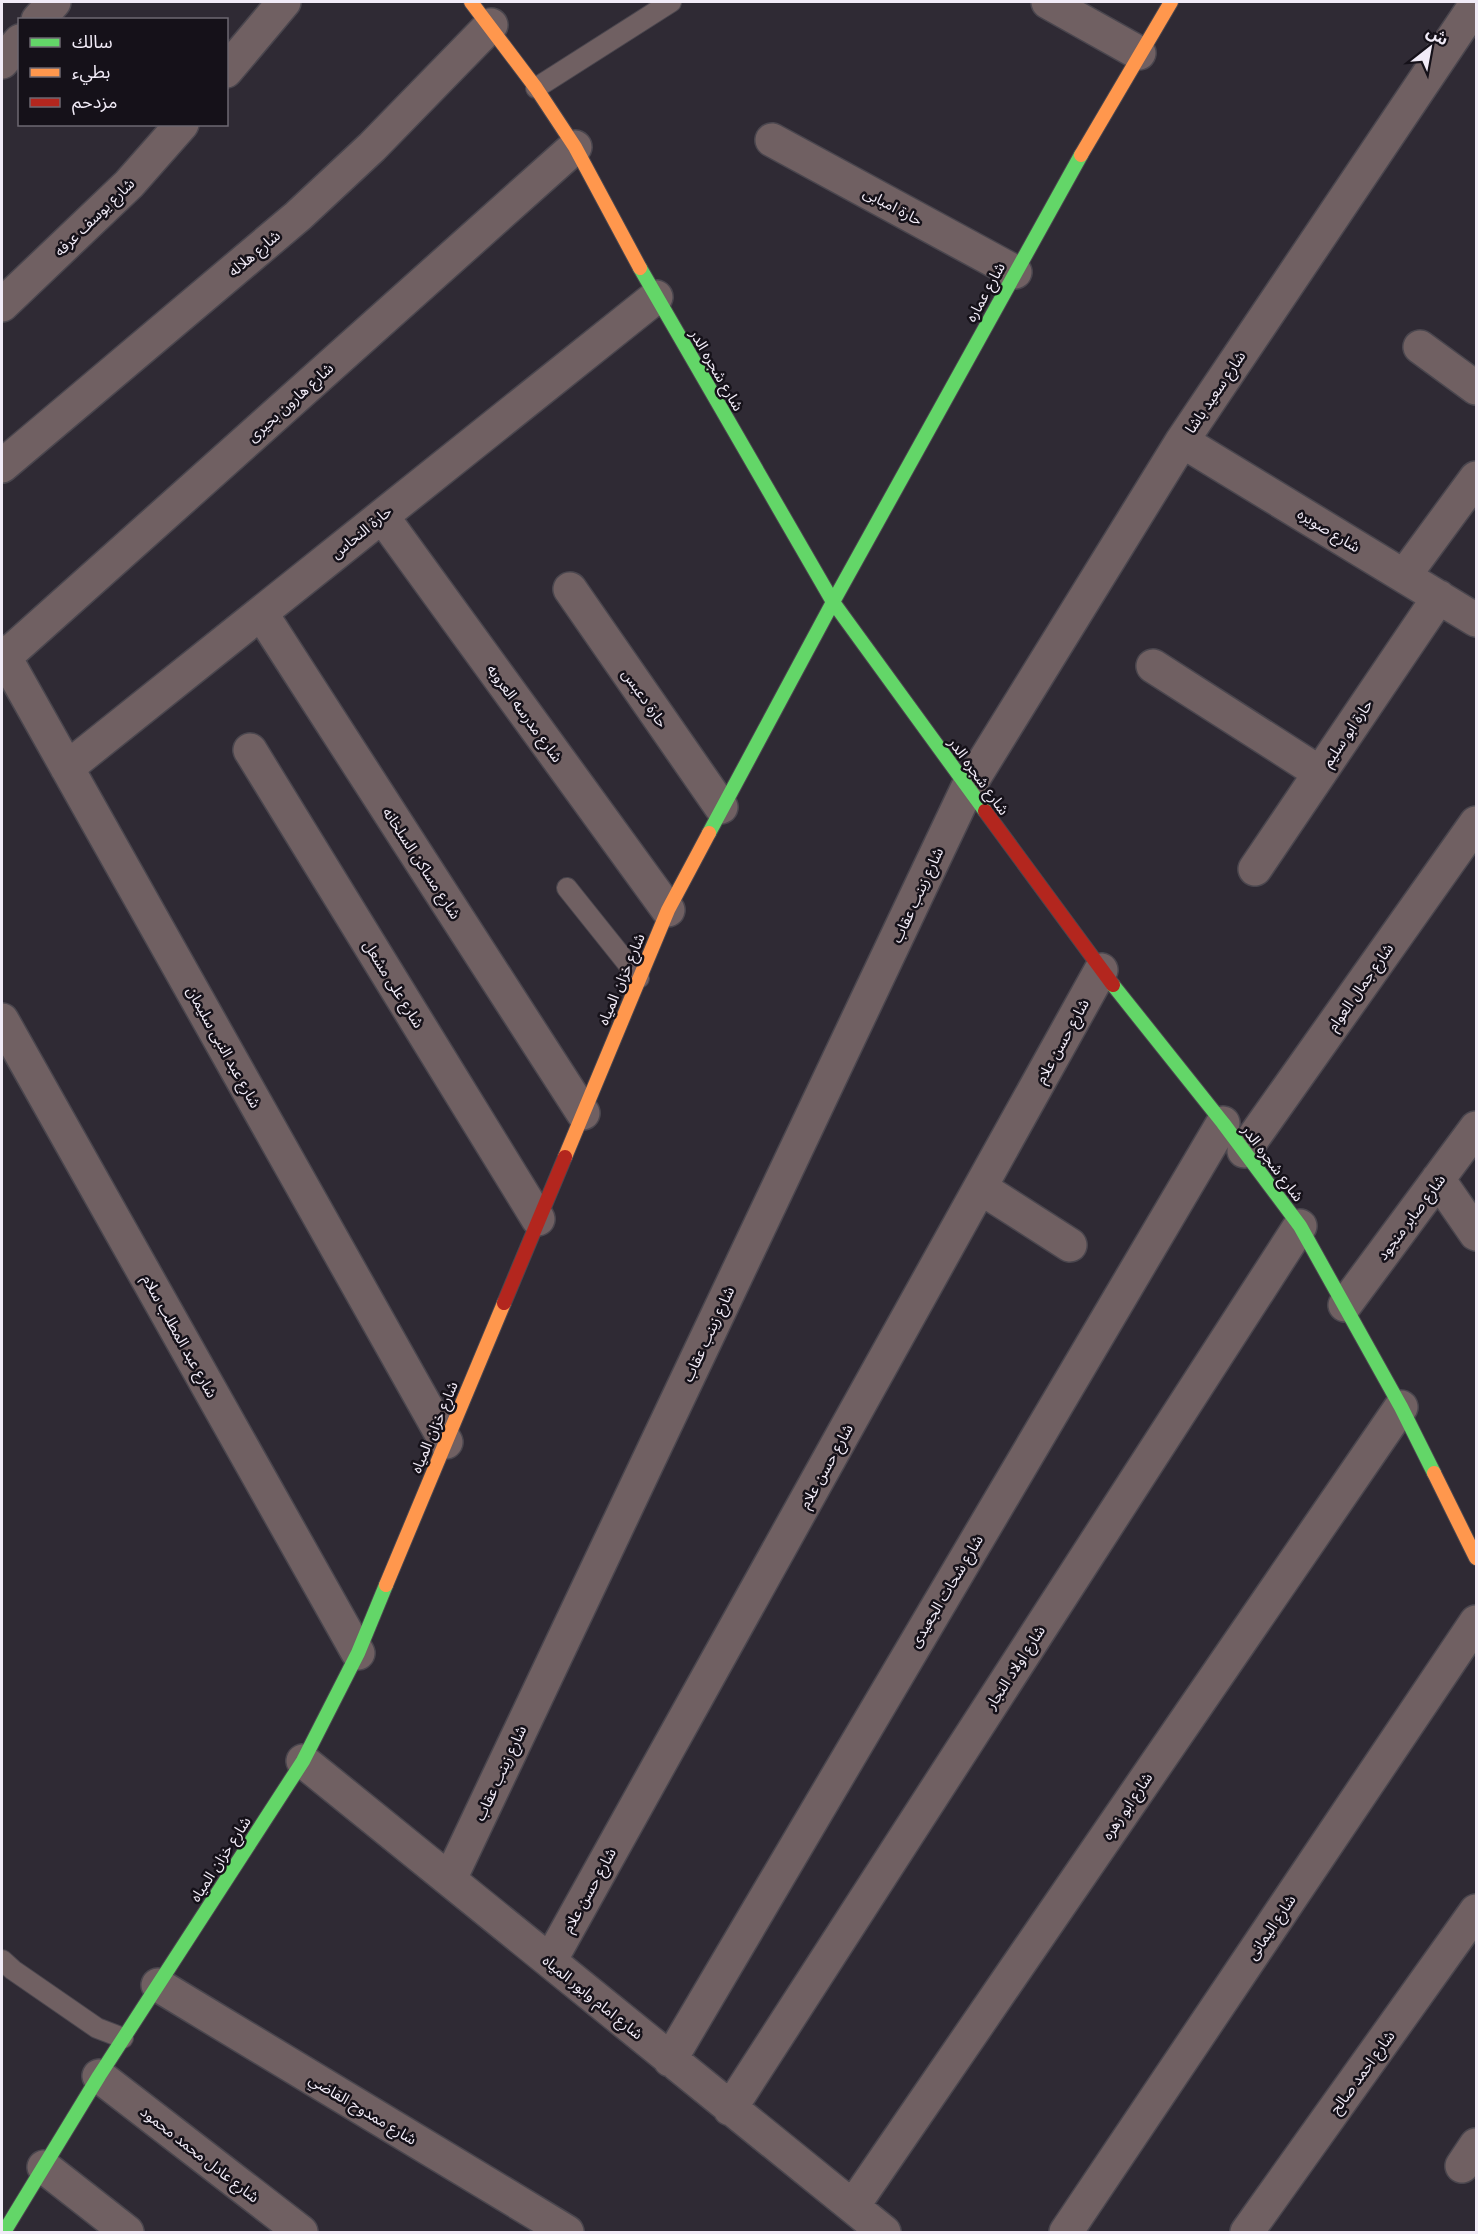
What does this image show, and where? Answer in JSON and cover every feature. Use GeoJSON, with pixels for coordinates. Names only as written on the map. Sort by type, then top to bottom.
{"type":"FeatureCollection","features":[{"type":"Feature","properties":{"kind":"street"},"geometry":{"type":"LineString","coordinates":[[40,18],[54,2]]}},
{"type":"Feature","properties":{"kind":"street"},"geometry":{"type":"LineString","coordinates":[[228,69],[284,2]]}},
{"type":"Feature","properties":{"kind":"street"},"geometry":{"type":"LineString","coordinates":[[1048,2],[1139,52]]}},
{"type":"Feature","properties":{"kind":"street","name":"شارع عماره"},"geometry":{"type":"LineString","coordinates":[[833,602],[1015,272],[1139,52],[1171,2]]}},
{"type":"Feature","properties":{"kind":"street","name":"شارع سعيد باشا"},"geometry":{"type":"LineString","coordinates":[[967,789],[1182,441],[1468,39],[1476,4]]}},
{"type":"Feature","properties":{"kind":"street","name":"شارع شجره الدر"},"geometry":{"type":"LineString","coordinates":[[481,13],[536,88],[574,147],[656,297],[833,602],[1101,970],[1244,1150],[1300,1226],[1401,1407],[1476,1558]]}},
{"type":"Feature","properties":{"kind":"street","name":"شارع هلاله"},"geometry":{"type":"LineString","coordinates":[[2,466],[298,216],[372,147],[481,13]]}},
{"type":"Feature","properties":{"kind":"street"},"geometry":{"type":"LineString","coordinates":[[2,62],[18,43]]}},
{"type":"Feature","properties":{"kind":"street","name":"شارع يوسف عرفه"},"geometry":{"type":"LineString","coordinates":[[2,305],[129,184],[180,126]]}},
{"type":"Feature","properties":{"kind":"street","name":"حارة امبابى"},"geometry":{"type":"LineString","coordinates":[[772,140],[1015,272]]}},
{"type":"Feature","properties":{"kind":"street","name":"شارع هارون بحيرى"},"geometry":{"type":"LineString","coordinates":[[3,655],[574,147]]}},
{"type":"Feature","properties":{"kind":"street","name":"حارة النحاس"},"geometry":{"type":"LineString","coordinates":[[67,768],[656,297]]}},
{"type":"Feature","properties":{"kind":"street"},"geometry":{"type":"LineString","coordinates":[[1420,347],[1476,388]]}},
{"type":"Feature","properties":{"kind":"street","name":"شارع صويره"},"geometry":{"type":"LineString","coordinates":[[1182,441],[1476,620]]}},
{"type":"Feature","properties":{"kind":"street"},"geometry":{"type":"LineString","coordinates":[[1404,576],[1476,478]]}},
{"type":"Feature","properties":{"kind":"street","name":"شارع مدرسه العروبه"},"geometry":{"type":"LineString","coordinates":[[382,516],[668,910]]}},
{"type":"Feature","properties":{"kind":"street","name":"حارة دعبس"},"geometry":{"type":"LineString","coordinates":[[570,589],[721,807]]}},
{"type":"Feature","properties":{"kind":"street","name":"حارة ابو سليم"},"geometry":{"type":"LineString","coordinates":[[1255,869],[1438,597]]}},
{"type":"Feature","properties":{"kind":"street","name":"شارع خزان المياه"},"geometry":{"type":"LineString","coordinates":[[4,2232],[123,2038],[303,1761],[358,1653],[668,910],[721,807],[833,602]]}},
{"type":"Feature","properties":{"kind":"street","name":"شارع مساكن السلخانه"},"geometry":{"type":"LineString","coordinates":[[261,613],[583,1113]]}},
{"type":"Feature","properties":{"kind":"street","name":"شارع عبد النبى سليمان"},"geometry":{"type":"LineString","coordinates":[[3,655],[446,1442]]}},
{"type":"Feature","properties":{"kind":"street"},"geometry":{"type":"LineString","coordinates":[[1153,666],[1320,773]]}},
{"type":"Feature","properties":{"kind":"street","name":"شارع على مشعل"},"geometry":{"type":"LineString","coordinates":[[250,750],[538,1219]]}},
{"type":"Feature","properties":{"kind":"street","name":"شارع زينب عقاب"},"geometry":{"type":"LineString","coordinates":[[450,1879],[967,789]]}},
{"type":"Feature","properties":{"kind":"street","name":"شارع جمال العوام"},"geometry":{"type":"LineString","coordinates":[[1244,1150],[1476,823]]}},
{"type":"Feature","properties":{"kind":"street","name":"شارع حسن علام"},"geometry":{"type":"LineString","coordinates":[[550,1961],[1101,970]]}},
{"type":"Feature","properties":{"kind":"street","name":"شارع عبد المطلب سلام"},"geometry":{"type":"LineString","coordinates":[[2,1020],[358,1653]]}},
{"type":"Feature","properties":{"kind":"street","name":"شارع شحات الجعيدى"},"geometry":{"type":"LineString","coordinates":[[670,2060],[1223,1123]]}},
{"type":"Feature","properties":{"kind":"street","name":"شارع صابر منجود"},"geometry":{"type":"LineString","coordinates":[[1345,1305],[1476,1128]]}},
{"type":"Feature","properties":{"kind":"street"},"geometry":{"type":"LineString","coordinates":[[1438,1179],[1476,1234]]}},
{"type":"Feature","properties":{"kind":"street"},"geometry":{"type":"LineString","coordinates":[[981,1188],[1070,1245]]}},
{"type":"Feature","properties":{"kind":"street","name":"شارع اولاد النجار"},"geometry":{"type":"LineString","coordinates":[[730,2109],[1300,1226]]}},
{"type":"Feature","properties":{"kind":"street","name":"شارع ابو زهره"},"geometry":{"type":"LineString","coordinates":[[854,2206],[1401,1407]]}},
{"type":"Feature","properties":{"kind":"street","name":"شارع اليمانى"},"geometry":{"type":"LineString","coordinates":[[1066,2232],[1476,1622]]}},
{"type":"Feature","properties":{"kind":"street","name":"شارع امام وابور المياه"},"geometry":{"type":"LineString","coordinates":[[303,1761],[730,2109],[885,2232]]}},
{"type":"Feature","properties":{"kind":"street","name":"شارع احمد صالح"},"geometry":{"type":"LineString","coordinates":[[1247,2232],[1476,1911]]}},
{"type":"Feature","properties":{"kind":"street","name":"شارع ممدوح القاضي"},"geometry":{"type":"LineString","coordinates":[[158,1984],[567,2232]]}},
{"type":"Feature","properties":{"kind":"street","name":"شارع عادل محمد محمود"},"geometry":{"type":"LineString","coordinates":[[99,2076],[301,2232]]}},
{"type":"Feature","properties":{"kind":"street"},"geometry":{"type":"LineString","coordinates":[[44,2168],[128,2232]]}},
{"type":"Feature","properties":{"kind":"lane"},"geometry":{"type":"LineString","coordinates":[[536,88],[671,2]]}},
{"type":"Feature","properties":{"kind":"lane"},"geometry":{"type":"LineString","coordinates":[[567,888],[639,978]]}},
{"type":"Feature","properties":{"kind":"lane"},"geometry":{"type":"LineString","coordinates":[[2,1960],[89,2023],[123,2038]]}},
{"type":"Feature","properties":{"kind":"traffic: fast"},"geometry":{"type":"LineString","coordinates":[[709,833],[833,602],[1081,155]]}},
{"type":"Feature","properties":{"kind":"traffic: fast"},"geometry":{"type":"LineString","coordinates":[[640,268],[833,602],[985,811]]}},
{"type":"Feature","properties":{"kind":"traffic: fast"},"geometry":{"type":"LineString","coordinates":[[1113,985],[1223,1123],[1300,1226],[1401,1407],[1434,1473]]}},
{"type":"Feature","properties":{"kind":"traffic: fast"},"geometry":{"type":"LineString","coordinates":[[4,2232],[99,2076],[303,1761],[358,1653],[386,1585]]}},
{"type":"Feature","properties":{"kind":"traffic: slow"},"geometry":{"type":"LineString","coordinates":[[471,2],[536,88],[575,147],[640,268]]}},
{"type":"Feature","properties":{"kind":"traffic: slow"},"geometry":{"type":"LineString","coordinates":[[1081,155],[1171,2]]}},
{"type":"Feature","properties":{"kind":"traffic: slow"},"geometry":{"type":"LineString","coordinates":[[565,1157],[668,910],[709,833]]}},
{"type":"Feature","properties":{"kind":"traffic: slow"},"geometry":{"type":"LineString","coordinates":[[386,1585],[504,1303]]}},
{"type":"Feature","properties":{"kind":"traffic: slow"},"geometry":{"type":"LineString","coordinates":[[1434,1473],[1476,1558]]}},
{"type":"Feature","properties":{"kind":"traffic: jam"},"geometry":{"type":"LineString","coordinates":[[985,811],[1113,985]]}},
{"type":"Feature","properties":{"kind":"traffic: jam"},"geometry":{"type":"LineString","coordinates":[[504,1303],[565,1157]]}}]}
